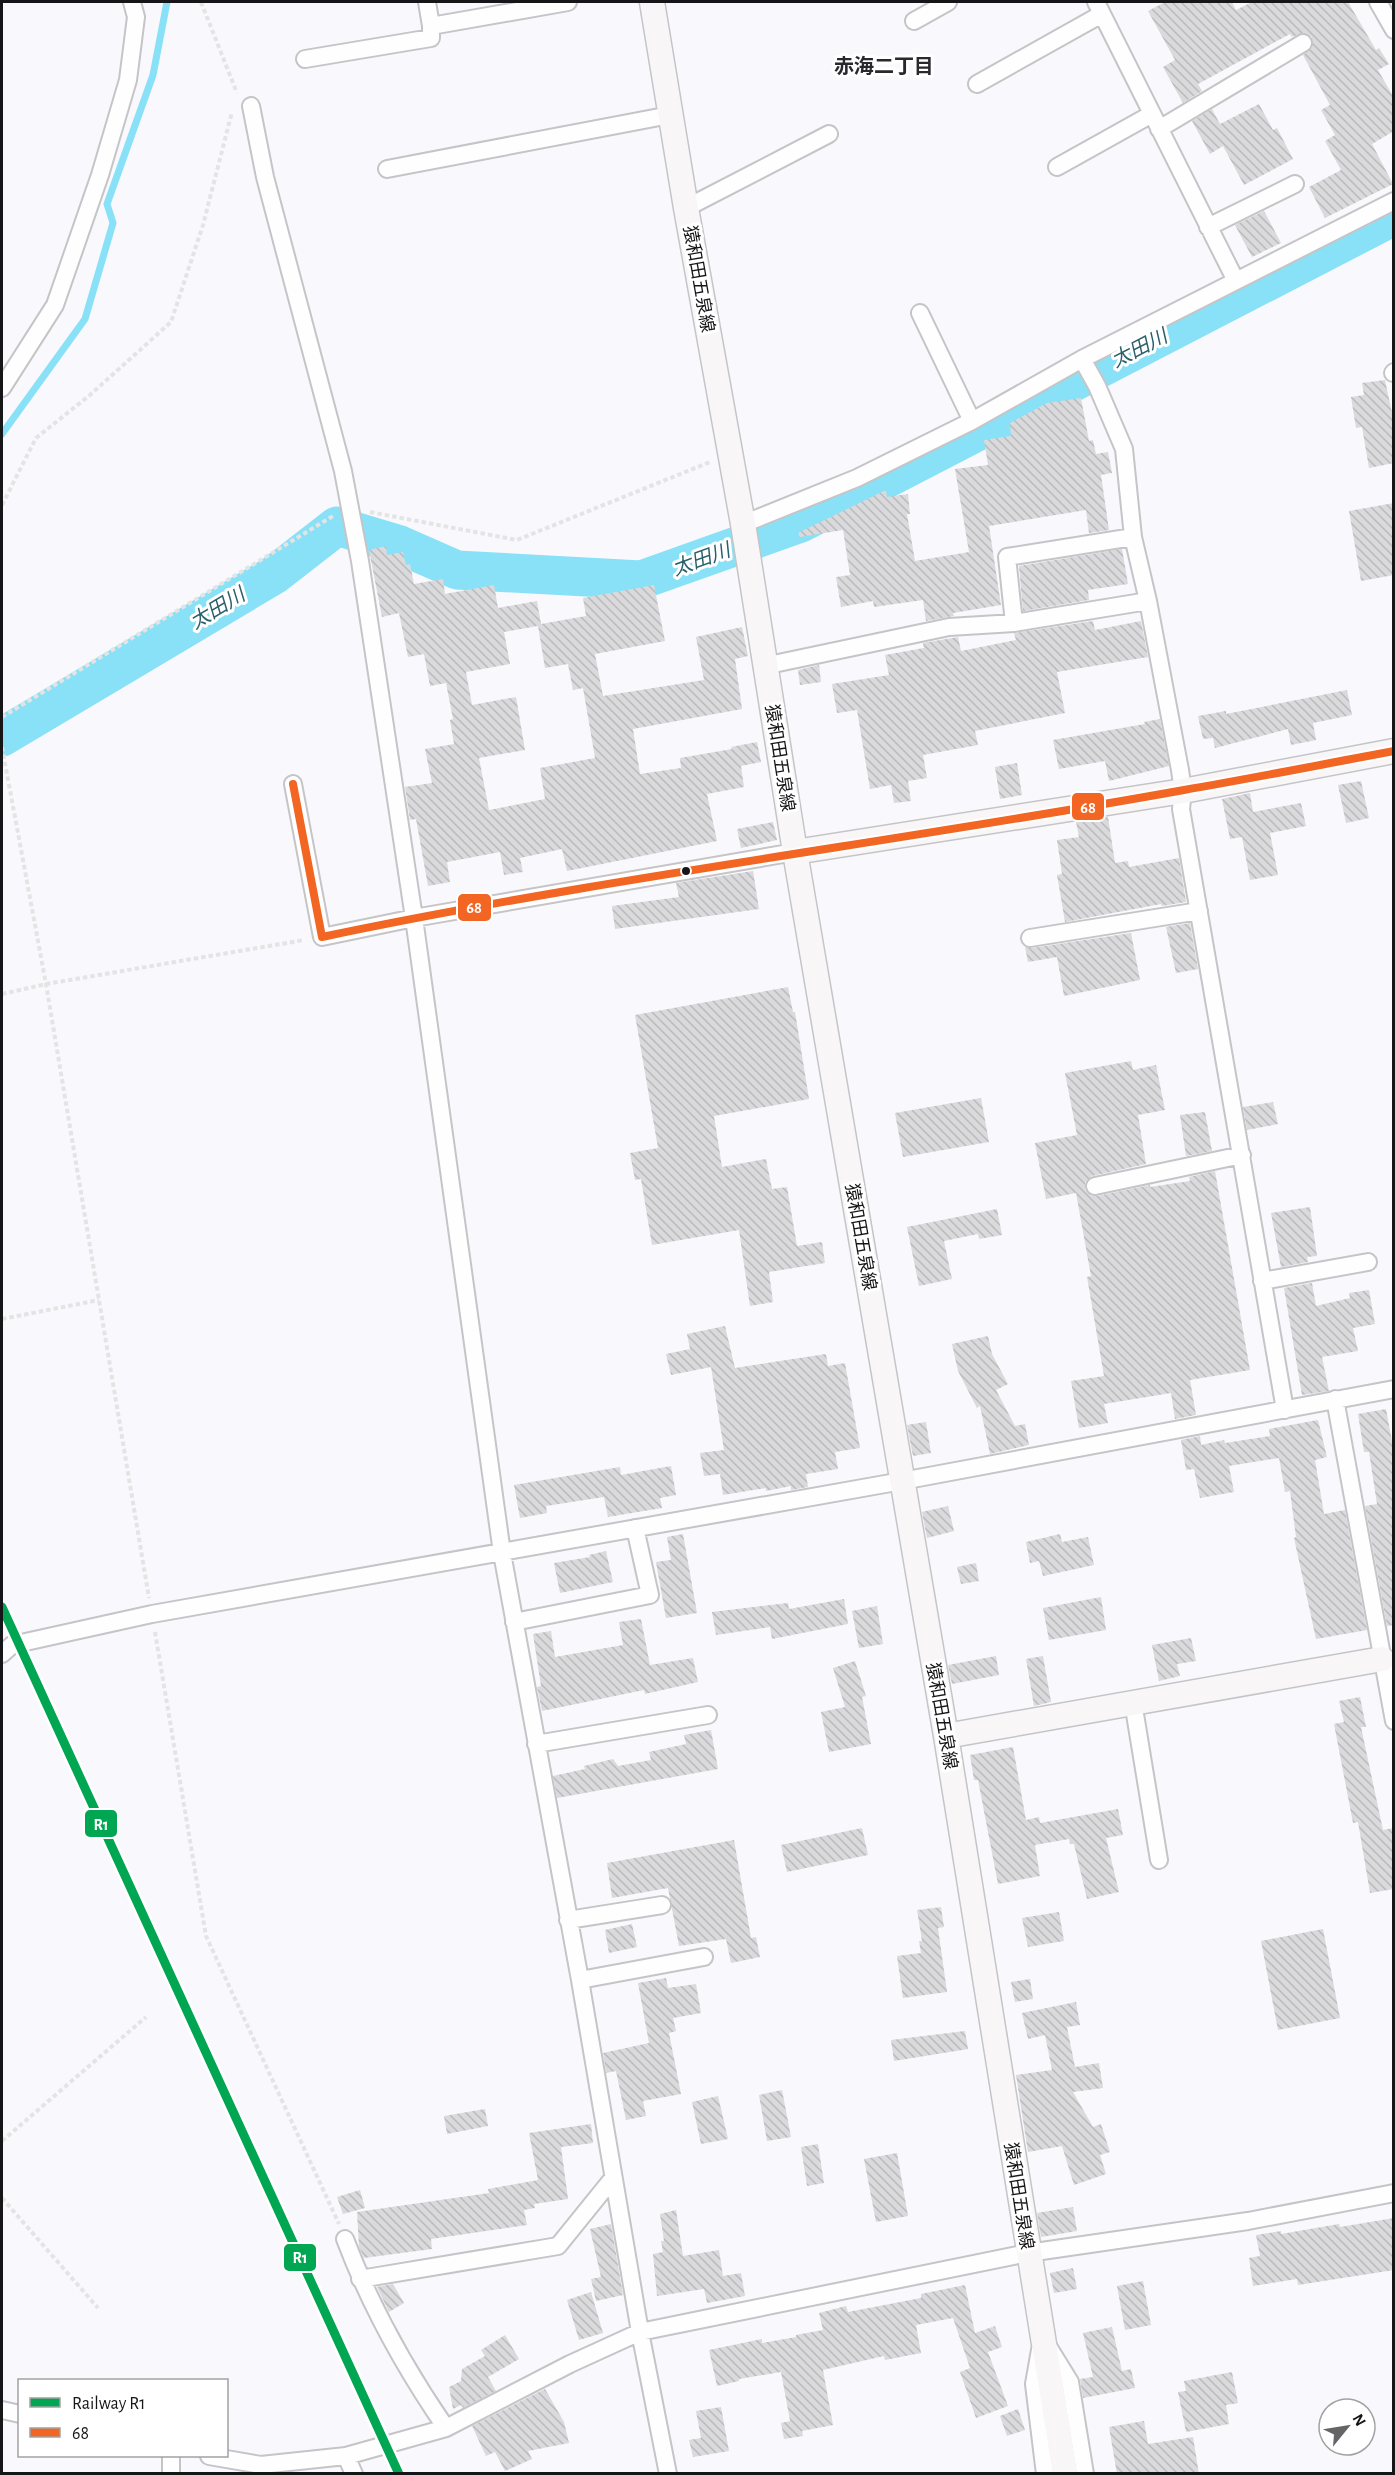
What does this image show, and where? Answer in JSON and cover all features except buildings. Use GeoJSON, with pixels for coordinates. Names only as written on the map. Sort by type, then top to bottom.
{"type":"FeatureCollection","features":[{"type":"Feature","properties":{"kind":"main road","name":"猿和田五泉線"},"geometry":{"type":"LineString","coordinates":[[652,2],[686,208],[743,524],[795,852],[946,1736],[1065,2474]]}},
{"type":"Feature","properties":{"kind":"main road"},"geometry":{"type":"LineString","coordinates":[[795,852],[1183,791],[1394,751]]}},
{"type":"Feature","properties":{"kind":"main road"},"geometry":{"type":"LineString","coordinates":[[946,1736],[1388,1658]]}},
{"type":"Feature","properties":{"kind":"street"},"geometry":{"type":"LineString","coordinates":[[2,388],[55,305],[96,186],[128,80],[136,17],[132,2]]}},
{"type":"Feature","properties":{"kind":"street"},"geometry":{"type":"LineString","coordinates":[[305,59],[431,38],[427,2]]}},
{"type":"Feature","properties":{"kind":"street"},"geometry":{"type":"LineString","coordinates":[[431,26],[568,2]]}},
{"type":"Feature","properties":{"kind":"street"},"geometry":{"type":"LineString","coordinates":[[915,21],[948,2]]}},
{"type":"Feature","properties":{"kind":"street"},"geometry":{"type":"LineString","coordinates":[[1378,2],[1394,30]]}},
{"type":"Feature","properties":{"kind":"street"},"geometry":{"type":"LineString","coordinates":[[977,84],[1099,8],[1236,281]]}},
{"type":"Feature","properties":{"kind":"street"},"geometry":{"type":"LineString","coordinates":[[1057,167],[1156,122],[1303,43]]}},
{"type":"Feature","properties":{"kind":"street"},"geometry":{"type":"LineString","coordinates":[[250,106],[265,177],[344,471],[414,918],[502,1553],[580,1980],[640,2332],[668,2474]]}},
{"type":"Feature","properties":{"kind":"street"},"geometry":{"type":"LineString","coordinates":[[387,169],[670,116]]}},
{"type":"Feature","properties":{"kind":"street"},"geometry":{"type":"LineString","coordinates":[[686,208],[829,134]]}},
{"type":"Feature","properties":{"kind":"street"},"geometry":{"type":"LineString","coordinates":[[1208,227],[1295,184]]}},
{"type":"Feature","properties":{"kind":"street"},"geometry":{"type":"LineString","coordinates":[[743,524],[857,478],[972,421],[1082,359],[1394,201]]}},
{"type":"Feature","properties":{"kind":"street"},"geometry":{"type":"LineString","coordinates":[[920,313],[972,421]]}},
{"type":"Feature","properties":{"kind":"street"},"geometry":{"type":"LineString","coordinates":[[1082,359],[1097,386],[1124,449],[1133,537],[1148,601],[1183,791],[1181,809],[1285,1410]]}},
{"type":"Feature","properties":{"kind":"street"},"geometry":{"type":"LineString","coordinates":[[1014,623],[1007,557],[1133,537]]}},
{"type":"Feature","properties":{"kind":"street"},"geometry":{"type":"LineString","coordinates":[[764,666],[949,627],[1014,623],[1148,601]]}},
{"type":"Feature","properties":{"kind":"street"},"geometry":{"type":"LineString","coordinates":[[293,784],[322,937],[414,918],[795,852]]}},
{"type":"Feature","properties":{"kind":"street"},"geometry":{"type":"LineString","coordinates":[[1030,938],[1199,911]]}},
{"type":"Feature","properties":{"kind":"street"},"geometry":{"type":"LineString","coordinates":[[1095,1186],[1242,1155]]}},
{"type":"Feature","properties":{"kind":"street"},"geometry":{"type":"LineString","coordinates":[[1263,1281],[1368,1262]]}},
{"type":"Feature","properties":{"kind":"street"},"geometry":{"type":"LineString","coordinates":[[2,1654],[12,1645],[152,1614],[902,1481],[1394,1389]]}},
{"type":"Feature","properties":{"kind":"street"},"geometry":{"type":"LineString","coordinates":[[1335,1399],[1388,1658],[1394,1721]]}},
{"type":"Feature","properties":{"kind":"street"},"geometry":{"type":"LineString","coordinates":[[514,1623],[650,1596],[635,1528]]}},
{"type":"Feature","properties":{"kind":"street"},"geometry":{"type":"LineString","coordinates":[[1133,1702],[1159,1860]]}},
{"type":"Feature","properties":{"kind":"street"},"geometry":{"type":"LineString","coordinates":[[536,1744],[708,1715]]}},
{"type":"Feature","properties":{"kind":"street"},"geometry":{"type":"LineString","coordinates":[[568,1920],[662,1905]]}},
{"type":"Feature","properties":{"kind":"street"},"geometry":{"type":"LineString","coordinates":[[580,1980],[704,1957]]}},
{"type":"Feature","properties":{"kind":"street"},"geometry":{"type":"LineString","coordinates":[[360,2279],[558,2246],[613,2178]]}},
{"type":"Feature","properties":{"kind":"street"},"geometry":{"type":"LineString","coordinates":[[215,2457],[261,2465],[346,2456],[446,2428],[570,2364],[640,2332],[1028,2253],[1248,2221],[1394,2193]]}},
{"type":"Feature","properties":{"kind":"street"},"geometry":{"type":"LineString","coordinates":[[345,2239],[360,2279],[424,2396],[446,2428]]}},
{"type":"Feature","properties":{"kind":"street"},"geometry":{"type":"LineString","coordinates":[[1042,2337],[1034,2384],[1045,2474]]}},
{"type":"Feature","properties":{"kind":"street"},"geometry":{"type":"LineString","coordinates":[[1042,2337],[1070,2382],[1085,2474]]}},
{"type":"Feature","properties":{"kind":"street"},"geometry":{"type":"LineString","coordinates":[[2,2410],[18,2414]]}},
{"type":"Feature","properties":{"kind":"street"},"geometry":{"type":"LineString","coordinates":[[346,2456],[354,2474]]}},
{"type":"Feature","properties":{"kind":"street"},"geometry":{"type":"LineString","coordinates":[[171,2457],[171,2474]]}},
{"type":"Feature","properties":{"kind":"path"},"geometry":{"type":"LineString","coordinates":[[2,505],[36,438],[90,395],[171,322],[203,225],[237,91],[201,2]]}},
{"type":"Feature","properties":{"kind":"path"},"geometry":{"type":"LineString","coordinates":[[351,513],[390,517],[517,540],[730,453]]}},
{"type":"Feature","properties":{"kind":"path"},"geometry":{"type":"LineString","coordinates":[[2,717],[333,516]]}},
{"type":"Feature","properties":{"kind":"path"},"geometry":{"type":"LineString","coordinates":[[2,747],[46,984],[206,1936],[345,2239]]}},
{"type":"Feature","properties":{"kind":"path"},"geometry":{"type":"LineString","coordinates":[[2,994],[46,984],[322,937]]}},
{"type":"Feature","properties":{"kind":"path"},"geometry":{"type":"LineString","coordinates":[[2,1319],[99,1300]]}},
{"type":"Feature","properties":{"kind":"path"},"geometry":{"type":"LineString","coordinates":[[2,2141],[146,2017]]}},
{"type":"Feature","properties":{"kind":"path"},"geometry":{"type":"LineString","coordinates":[[2,2198],[98,2308]]}},
{"type":"Feature","properties":{"kind":"waterway"},"geometry":{"type":"LineString","coordinates":[[2,434],[85,319],[113,223],[107,204],[153,75],[167,2]]}},
{"type":"Feature","properties":{"kind":"waterway","name":"太田川"},"geometry":{"type":"LineString","coordinates":[[2,737],[274,575],[337,526],[400,545],[457,570],[641,580],[801,523],[1394,216]]}},
{"type":"Feature","properties":{"kind":"rail line","name":"R1"},"geometry":{"type":"LineString","coordinates":[[2,1607],[399,2474]]}},
{"type":"Feature","properties":{"kind":"transit line","name":"68"},"geometry":{"type":"LineString","coordinates":[[293,784],[322,937],[537,896],[1076,809],[1394,751]]}},
{"type":"Feature","properties":{"kind":"district","name":"赤海二丁目"},"geometry":{"type":"Point","coordinates":[884,66]}}]}
